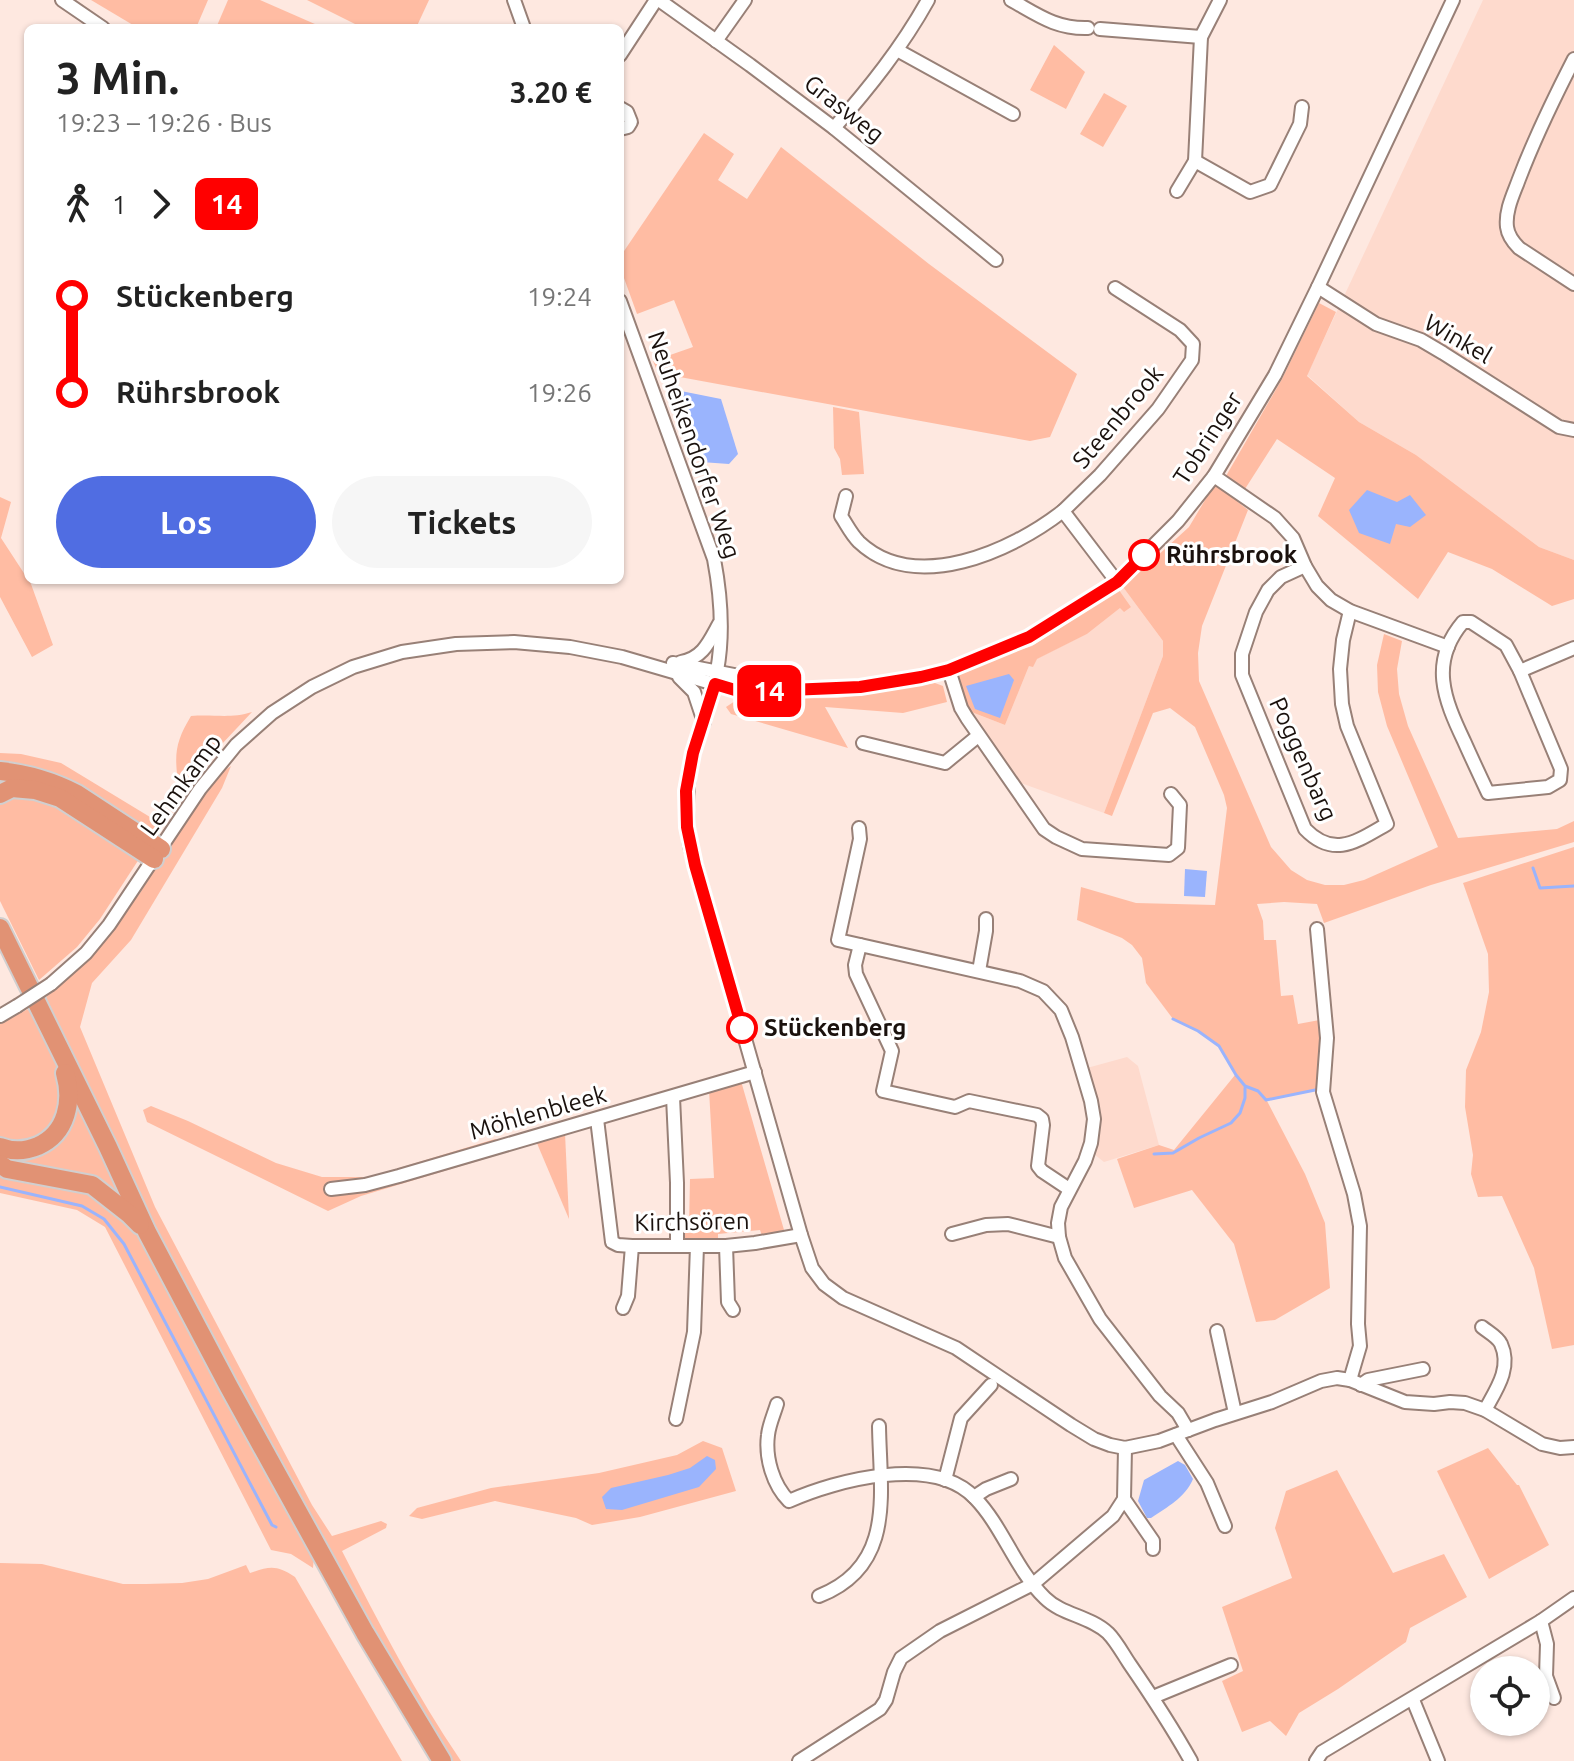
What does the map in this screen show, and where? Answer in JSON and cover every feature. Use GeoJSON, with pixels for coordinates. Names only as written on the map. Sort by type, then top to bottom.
{"type":"FeatureCollection","features":[{"type":"Feature","properties":{"kind":"highway"},"geometry":{"type":"LineString","coordinates":[[0,771],[43,778],[77,794],[157,854]]}},
{"type":"Feature","properties":{"kind":"highway"},"geometry":{"type":"LineString","coordinates":[[0,794],[12,788],[35,790],[60,798],[157,854]]}},
{"type":"Feature","properties":{"kind":"highway"},"geometry":{"type":"LineString","coordinates":[[0,928],[147,1232],[229,1387],[365,1633],[442,1761]]}},
{"type":"Feature","properties":{"kind":"highway"},"geometry":{"type":"LineString","coordinates":[[0,1147],[28,1150],[48,1141],[59,1131],[66,1113],[69,1086],[60,1050]]}},
{"type":"Feature","properties":{"kind":"highway"},"geometry":{"type":"LineString","coordinates":[[0,1164],[7,1169],[92,1185],[147,1232]]}},
{"type":"Feature","properties":{"kind":"street"},"geometry":{"type":"LineString","coordinates":[[62,0],[97,24]]}},
{"type":"Feature","properties":{"kind":"street"},"geometry":{"type":"LineString","coordinates":[[514,0],[523,24]]}},
{"type":"Feature","properties":{"kind":"street"},"geometry":{"type":"LineString","coordinates":[[624,49],[657,0]]}},
{"type":"Feature","properties":{"kind":"street","name":"Grasweg"},"geometry":{"type":"LineString","coordinates":[[657,0],[834,128],[996,260]]}},
{"type":"Feature","properties":{"kind":"street"},"geometry":{"type":"LineString","coordinates":[[716,41],[745,0]]}},
{"type":"Feature","properties":{"kind":"street"},"geometry":{"type":"LineString","coordinates":[[834,128],[875,82],[928,0]]}},
{"type":"Feature","properties":{"kind":"street"},"geometry":{"type":"LineString","coordinates":[[1011,0],[1066,28],[1201,37]]}},
{"type":"Feature","properties":{"kind":"street"},"geometry":{"type":"LineString","coordinates":[[1177,191],[1195,161],[1201,37],[1220,0]]}},
{"type":"Feature","properties":{"kind":"street","name":"Tobringer"},"geometry":{"type":"LineString","coordinates":[[716,678],[735,690],[766,691],[885,684],[949,670],[1029,637],[1117,582],[1178,521],[1214,476],[1275,375],[1453,0]]}},
{"type":"Feature","properties":{"kind":"street"},"geometry":{"type":"LineString","coordinates":[[897,50],[1013,114]]}},
{"type":"Feature","properties":{"kind":"street"},"geometry":{"type":"LineString","coordinates":[[1574,59],[1532,144],[1509,205],[1507,219],[1507,229],[1519,248],[1574,284]]}},
{"type":"Feature","properties":{"kind":"street"},"geometry":{"type":"LineString","coordinates":[[1195,161],[1250,192],[1270,185],[1300,124],[1302,107]]}},
{"type":"Feature","properties":{"kind":"street"},"geometry":{"type":"LineString","coordinates":[[624,110],[631,122],[624,128]]}},
{"type":"Feature","properties":{"kind":"street","name":"Winkel"},"geometry":{"type":"LineString","coordinates":[[1318,287],[1376,324],[1421,340],[1559,427],[1574,430]]}},
{"type":"Feature","properties":{"kind":"street","name":"Steenbrook"},"geometry":{"type":"LineString","coordinates":[[1063,511],[1153,415],[1192,360],[1193,344],[1180,330],[1115,288]]}},
{"type":"Feature","properties":{"kind":"street","name":"Neuheikendorfer Weg"},"geometry":{"type":"LineString","coordinates":[[624,312],[714,559],[721,620],[716,678],[693,753],[686,791],[687,827],[695,865],[812,1268],[824,1284],[843,1298],[956,1348],[1094,1439],[1125,1448]]}},
{"type":"Feature","properties":{"kind":"street"},"geometry":{"type":"LineString","coordinates":[[1214,476],[1275,518],[1293,538],[1317,586],[1331,600],[1350,611],[1448,647]]}},
{"type":"Feature","properties":{"kind":"street"},"geometry":{"type":"LineString","coordinates":[[846,496],[841,516],[850,532],[861,543],[889,560],[914,566],[947,565],[994,551],[1024,537],[1063,511],[1117,582]]}},
{"type":"Feature","properties":{"kind":"street","name":"Poggenbarg"},"geometry":{"type":"LineString","coordinates":[[1305,566],[1281,577],[1268,590],[1256,612],[1242,654],[1242,675],[1305,829],[1316,840],[1343,846],[1387,824],[1347,726],[1342,704],[1340,669],[1350,611]]}},
{"type":"Feature","properties":{"kind":"street"},"geometry":{"type":"LineString","coordinates":[[669,666],[692,660],[701,653],[721,620]]}},
{"type":"Feature","properties":{"kind":"street"},"geometry":{"type":"LineString","coordinates":[[1463,622],[1471,622],[1506,645],[1561,769],[1560,780],[1548,787],[1488,793],[1449,709],[1442,682],[1448,647],[1454,632],[1463,622]]}},
{"type":"Feature","properties":{"kind":"street","name":"Lehmkamp"},"geometry":{"type":"LineString","coordinates":[[0,1016],[51,984],[86,953],[109,925],[200,789],[236,745],[272,713],[312,687],[353,667],[402,652],[456,644],[543,644],[669,666]]}},
{"type":"Feature","properties":{"kind":"street"},"geometry":{"type":"LineString","coordinates":[[1520,671],[1574,648]]}},
{"type":"Feature","properties":{"kind":"street"},"geometry":{"type":"LineString","coordinates":[[669,666],[716,678]]}},
{"type":"Feature","properties":{"kind":"street"},"geometry":{"type":"LineString","coordinates":[[669,666],[691,687],[704,722]]}},
{"type":"Feature","properties":{"kind":"street"},"geometry":{"type":"LineString","coordinates":[[949,670],[961,708],[978,736],[1044,829],[1056,837],[1082,849],[1169,855],[1178,848],[1180,805],[1171,794]]}},
{"type":"Feature","properties":{"kind":"street"},"geometry":{"type":"LineString","coordinates":[[863,743],[945,763],[978,736]]}},
{"type":"Feature","properties":{"kind":"street"},"geometry":{"type":"LineString","coordinates":[[859,828],[860,839],[838,940],[1033,985],[1057,1005],[1067,1022],[1094,1119],[1085,1161],[1061,1207],[1059,1237],[1065,1258],[1100,1319],[1160,1396],[1178,1413],[1182,1432],[1225,1526]]}},
{"type":"Feature","properties":{"kind":"street"},"geometry":{"type":"LineString","coordinates":[[979,971],[986,919]]}},
{"type":"Feature","properties":{"kind":"street"},"geometry":{"type":"LineString","coordinates":[[1317,929],[1327,1028],[1323,1092],[1354,1194],[1360,1226],[1360,1346],[1356,1382]]}},
{"type":"Feature","properties":{"kind":"street"},"geometry":{"type":"LineString","coordinates":[[860,945],[856,974],[892,1051],[883,1091],[955,1107],[969,1101],[1037,1115],[1043,1125],[1038,1166],[1069,1189]]}},
{"type":"Feature","properties":{"kind":"street","name":"Möhlenbleek"},"geometry":{"type":"LineString","coordinates":[[331,1189],[379,1182],[755,1072]]}},
{"type":"Feature","properties":{"kind":"street"},"geometry":{"type":"LineString","coordinates":[[673,1097],[677,1246]]}},
{"type":"Feature","properties":{"kind":"street","name":"Kirchsören"},"geometry":{"type":"LineString","coordinates":[[597,1119],[612,1242],[632,1246],[726,1246],[801,1235]]}},
{"type":"Feature","properties":{"kind":"street"},"geometry":{"type":"LineString","coordinates":[[952,1234],[986,1225],[1008,1224],[1059,1237]]}},
{"type":"Feature","properties":{"kind":"street"},"geometry":{"type":"LineString","coordinates":[[623,1308],[628,1296],[632,1246]]}},
{"type":"Feature","properties":{"kind":"street"},"geometry":{"type":"LineString","coordinates":[[676,1419],[694,1332],[697,1246]]}},
{"type":"Feature","properties":{"kind":"street"},"geometry":{"type":"LineString","coordinates":[[726,1246],[728,1302],[733,1310]]}},
{"type":"Feature","properties":{"kind":"street"},"geometry":{"type":"LineString","coordinates":[[1482,1327],[1500,1342],[1505,1360],[1503,1374],[1485,1410]]}},
{"type":"Feature","properties":{"kind":"street"},"geometry":{"type":"LineString","coordinates":[[1217,1331],[1235,1413]]}},
{"type":"Feature","properties":{"kind":"street"},"geometry":{"type":"LineString","coordinates":[[1356,1382],[1423,1369]]}},
{"type":"Feature","properties":{"kind":"street"},"geometry":{"type":"LineString","coordinates":[[799,1761],[880,1709],[901,1658],[940,1631],[1033,1584],[1113,1516],[1124,1499],[1125,1448],[1149,1444],[1272,1402],[1321,1381],[1337,1378],[1356,1382],[1405,1402],[1465,1403],[1485,1410],[1542,1444],[1574,1447]]}},
{"type":"Feature","properties":{"kind":"street"},"geometry":{"type":"LineString","coordinates":[[945,1480],[961,1418],[991,1385]]}},
{"type":"Feature","properties":{"kind":"street"},"geometry":{"type":"LineString","coordinates":[[683,1386],[698,1389]]}},
{"type":"Feature","properties":{"kind":"street"},"geometry":{"type":"LineString","coordinates":[[777,1404],[768,1436],[769,1463],[780,1492],[789,1501],[838,1483],[880,1476],[928,1476],[960,1486],[974,1497],[990,1517],[1033,1584],[1053,1605],[1084,1617],[1108,1633],[1169,1720],[1191,1761]]}},
{"type":"Feature","properties":{"kind":"street"},"geometry":{"type":"LineString","coordinates":[[819,1596],[832,1591],[858,1571],[875,1542],[880,1522],[879,1426]]}},
{"type":"Feature","properties":{"kind":"street"},"geometry":{"type":"LineString","coordinates":[[974,1497],[1011,1479]]}},
{"type":"Feature","properties":{"kind":"street"},"geometry":{"type":"LineString","coordinates":[[1124,1499],[1153,1541],[1153,1549]]}},
{"type":"Feature","properties":{"kind":"street"},"geometry":{"type":"LineString","coordinates":[[1316,1761],[1322,1752],[1413,1700],[1574,1598]]}},
{"type":"Feature","properties":{"kind":"street"},"geometry":{"type":"LineString","coordinates":[[1541,1621],[1547,1644],[1546,1676],[1554,1698]]}},
{"type":"Feature","properties":{"kind":"street"},"geometry":{"type":"LineString","coordinates":[[1153,1697],[1231,1665]]}},
{"type":"Feature","properties":{"kind":"street"},"geometry":{"type":"LineString","coordinates":[[1413,1700],[1438,1761]]}},
{"type":"Feature","properties":{"kind":"shaded area"},"geometry":{"type":"Polygon","coordinates":[[[91,0],[208,0],[198,24],[131,24],[91,0]]]}},
{"type":"Feature","properties":{"kind":"shaded area"},"geometry":{"type":"Polygon","coordinates":[[[228,0],[260,0],[315,24],[218,24],[228,0]]]}},
{"type":"Feature","properties":{"kind":"shaded area"},"geometry":{"type":"Polygon","coordinates":[[[307,0],[429,0],[418,24],[355,24],[307,0]]]}},
{"type":"Feature","properties":{"kind":"shaded area"},"geometry":{"type":"Polygon","coordinates":[[[1483,0],[1574,0],[1574,560],[1539,547],[1416,455],[1359,422],[1307,375],[1483,0]]]}},
{"type":"Feature","properties":{"kind":"shaded area"},"geometry":{"type":"Polygon","coordinates":[[[1054,45],[1085,72],[1066,109],[1030,90],[1054,45]]]}},
{"type":"Feature","properties":{"kind":"shaded area"},"geometry":{"type":"Polygon","coordinates":[[[1104,93],[1127,106],[1103,147],[1080,134],[1104,93]]]}},
{"type":"Feature","properties":{"kind":"shaded area"},"geometry":{"type":"Polygon","coordinates":[[[704,133],[734,154],[718,180],[747,199],[781,147],[929,264],[1077,374],[1050,437],[1030,441],[658,373],[653,361],[693,347],[674,300],[637,314],[624,278],[624,251],[704,133]]]}},
{"type":"Feature","properties":{"kind":"shaded area"},"geometry":{"type":"Polygon","coordinates":[[[1319,303],[1336,312],[1307,376],[1359,422],[1416,455],[1539,547],[1574,560],[1574,599],[1552,606],[1492,569],[1448,552],[1418,599],[1318,516],[1335,478],[1277,439],[1245,489],[1226,476],[1282,379],[1319,303]]]}},
{"type":"Feature","properties":{"kind":"shaded area"},"geometry":{"type":"Polygon","coordinates":[[[833,407],[859,412],[864,474],[842,475],[840,459],[834,448],[833,407]]]}},
{"type":"Feature","properties":{"kind":"shaded area"},"geometry":{"type":"Polygon","coordinates":[[[1217,480],[1241,497],[1238,502],[1248,510],[1202,626],[1198,653],[1199,681],[1271,847],[1291,870],[1307,880],[1325,885],[1344,885],[1364,880],[1438,847],[1387,726],[1378,692],[1377,665],[1384,634],[1402,641],[1397,669],[1399,694],[1408,726],[1458,838],[1557,829],[1574,821],[1574,842],[1431,885],[1324,923],[1317,904],[1257,904],[1263,921],[1264,940],[1276,940],[1281,996],[1293,995],[1298,1024],[1325,1019],[1320,1089],[1267,1101],[1305,1174],[1325,1223],[1330,1288],[1275,1320],[1256,1322],[1234,1244],[1192,1190],[1134,1208],[1117,1159],[1159,1145],[1174,1150],[1235,1075],[1219,1046],[1173,1019],[1146,983],[1142,958],[1132,945],[1077,920],[1081,887],[1136,903],[1215,905],[1227,808],[1195,727],[1170,708],[1153,713],[1112,816],[1104,813],[1163,656],[1163,641],[1123,587],[1189,527],[1217,480]]]}},
{"type":"Feature","properties":{"kind":"shaded area"},"geometry":{"type":"Polygon","coordinates":[[[0,497],[11,502],[1,538],[24,573],[24,584],[31,584],[53,645],[32,657],[0,597],[0,497]]]}},
{"type":"Feature","properties":{"kind":"shaded area"},"geometry":{"type":"Polygon","coordinates":[[[1123,587],[1163,641],[1163,656],[1104,813],[1015,781],[994,753],[971,712],[1005,725],[1029,666],[1036,659],[1087,634],[1121,607],[1131,607],[1119,590],[1123,587]]]}},
{"type":"Feature","properties":{"kind":"shaded area"},"geometry":{"type":"Polygon","coordinates":[[[1119,590],[1131,607],[1124,612],[1120,608],[1087,634],[1037,659],[1033,667],[1029,666],[1005,725],[961,708],[950,673],[1032,646],[1119,590]]]}},
{"type":"Feature","properties":{"kind":"shaded area"},"geometry":{"type":"Polygon","coordinates":[[[935,683],[943,686],[947,702],[903,713],[825,707],[848,748],[731,714],[726,707],[738,699],[837,698],[935,683]]]}},
{"type":"Feature","properties":{"kind":"shaded area"},"geometry":{"type":"Polygon","coordinates":[[[252,712],[221,745],[154,838],[0,767],[0,753],[21,754],[61,763],[150,817],[178,781],[177,747],[191,716],[229,716],[252,712]]]}},
{"type":"Feature","properties":{"kind":"shaded area"},"geometry":{"type":"Polygon","coordinates":[[[231,766],[222,788],[131,940],[92,983],[80,1027],[155,1207],[312,1505],[332,1536],[381,1521],[387,1524],[386,1528],[342,1551],[413,1685],[461,1761],[447,1761],[223,1363],[124,1168],[46,997],[91,957],[140,893],[189,814],[222,772],[231,766]]]}},
{"type":"Feature","properties":{"kind":"shaded area"},"geometry":{"type":"Polygon","coordinates":[[[20,792],[38,795],[141,856],[100,919],[77,947],[39,980],[0,901],[0,800],[20,792]]]}},
{"type":"Feature","properties":{"kind":"shaded area"},"geometry":{"type":"Polygon","coordinates":[[[1574,847],[1574,1345],[1552,1349],[1534,1268],[1502,1196],[1478,1197],[1471,1174],[1473,1155],[1465,1107],[1466,1070],[1481,1032],[1489,992],[1488,954],[1463,883],[1574,847]]]}},
{"type":"Feature","properties":{"kind":"shaded area"},"geometry":{"type":"Polygon","coordinates":[[[28,1009],[56,1064],[64,1094],[63,1109],[58,1122],[40,1141],[0,1142],[0,1024],[28,1009]]]}},
{"type":"Feature","properties":{"kind":"shaded area"},"geometry":{"type":"Polygon","coordinates":[[[1127,1057],[1138,1066],[1159,1145],[1104,1162],[1094,1154],[1100,1120],[1087,1068],[1127,1057]]]}},
{"type":"Feature","properties":{"kind":"shaded area"},"geometry":{"type":"Polygon","coordinates":[[[741,1081],[784,1230],[762,1236],[760,1230],[718,1234],[718,1242],[683,1240],[680,1227],[689,1226],[690,1179],[714,1178],[709,1090],[741,1081]]]}},
{"type":"Feature","properties":{"kind":"shaded area"},"geometry":{"type":"Polygon","coordinates":[[[74,1089],[135,1213],[119,1198],[4,1162],[0,1151],[56,1141],[74,1089]]]}},
{"type":"Feature","properties":{"kind":"shaded area"},"geometry":{"type":"Polygon","coordinates":[[[151,1106],[276,1163],[322,1177],[369,1177],[495,1139],[509,1145],[501,1154],[361,1196],[328,1211],[147,1122],[143,1110],[151,1106]]]}},
{"type":"Feature","properties":{"kind":"shaded area"},"geometry":{"type":"Polygon","coordinates":[[[565,1133],[569,1219],[536,1141],[565,1133]]]}},
{"type":"Feature","properties":{"kind":"shaded area"},"geometry":{"type":"Polygon","coordinates":[[[0,1168],[90,1191],[125,1216],[147,1247],[314,1556],[313,1568],[291,1554],[271,1550],[105,1227],[77,1210],[0,1193],[0,1168]]]}},
{"type":"Feature","properties":{"kind":"shaded area"},"geometry":{"type":"Polygon","coordinates":[[[703,1441],[722,1448],[736,1491],[640,1517],[592,1525],[576,1518],[495,1501],[422,1519],[409,1516],[417,1508],[491,1488],[599,1473],[677,1455],[703,1441]]]}},
{"type":"Feature","properties":{"kind":"shaded area"},"geometry":{"type":"Polygon","coordinates":[[[1488,1448],[1519,1485],[1549,1545],[1489,1579],[1437,1471],[1488,1448]]]}},
{"type":"Feature","properties":{"kind":"shaded area"},"geometry":{"type":"Polygon","coordinates":[[[1337,1470],[1393,1573],[1444,1554],[1467,1597],[1410,1628],[1406,1642],[1299,1713],[1286,1736],[1270,1721],[1242,1732],[1222,1681],[1243,1671],[1222,1607],[1292,1578],[1275,1528],[1286,1491],[1337,1470]]]}},
{"type":"Feature","properties":{"kind":"shaded area"},"geometry":{"type":"Polygon","coordinates":[[[0,1563],[42,1564],[123,1584],[182,1583],[208,1579],[246,1565],[250,1573],[268,1568],[283,1570],[295,1577],[402,1761],[0,1761],[0,1563]]]}},
{"type":"Feature","properties":{"kind":"water"},"geometry":{"type":"Polygon","coordinates":[[[676,390],[721,399],[738,454],[729,464],[701,462],[676,390]]]}},
{"type":"Feature","properties":{"kind":"water"},"geometry":{"type":"Polygon","coordinates":[[[1367,490],[1397,502],[1410,495],[1426,515],[1410,527],[1396,524],[1390,544],[1359,533],[1349,510],[1367,490]]]}},
{"type":"Feature","properties":{"kind":"water"},"geometry":{"type":"Polygon","coordinates":[[[1009,674],[1014,680],[1000,718],[975,709],[966,686],[1009,674]]]}},
{"type":"Feature","properties":{"kind":"water"},"geometry":{"type":"Polygon","coordinates":[[[1185,869],[1207,871],[1205,897],[1184,896],[1185,869]]]}},
{"type":"Feature","properties":{"kind":"water"},"geometry":{"type":"Polygon","coordinates":[[[707,1456],[715,1460],[716,1469],[699,1487],[622,1510],[606,1509],[602,1497],[611,1488],[690,1468],[707,1456]]]}},
{"type":"Feature","properties":{"kind":"water"},"geometry":{"type":"Polygon","coordinates":[[[1178,1461],[1185,1465],[1193,1479],[1190,1486],[1175,1502],[1147,1518],[1138,1501],[1144,1480],[1178,1461]]]}},
{"type":"Feature","properties":{"kind":"waterway"},"geometry":{"type":"LineString","coordinates":[[1533,868],[1540,888],[1574,886]]}},
{"type":"Feature","properties":{"kind":"waterway"},"geometry":{"type":"LineString","coordinates":[[1173,1019],[1219,1046],[1245,1086],[1258,1091],[1266,1100],[1320,1089]]}},
{"type":"Feature","properties":{"kind":"waterway"},"geometry":{"type":"LineString","coordinates":[[1154,1154],[1173,1153],[1231,1123],[1240,1113],[1245,1088]]}},
{"type":"Feature","properties":{"kind":"waterway"},"geometry":{"type":"LineString","coordinates":[[0,1187],[82,1206],[104,1219],[124,1244],[272,1525],[276,1527]]}},
{"type":"Feature","properties":{"kind":"bus line","name":"14"},"geometry":{"type":"LineString","coordinates":[[742,1028],[687,827],[686,791],[693,753],[715,684],[735,690],[766,691],[860,687],[949,670],[1029,637],[1117,582],[1144,555]]}},
{"type":"Feature","properties":{"kind":"place","name":"Rührsbrook"},"geometry":{"type":"Point","coordinates":[1144,555]}},
{"type":"Feature","properties":{"kind":"place","name":"Stückenberg"},"geometry":{"type":"Point","coordinates":[742,1028]}}]}
